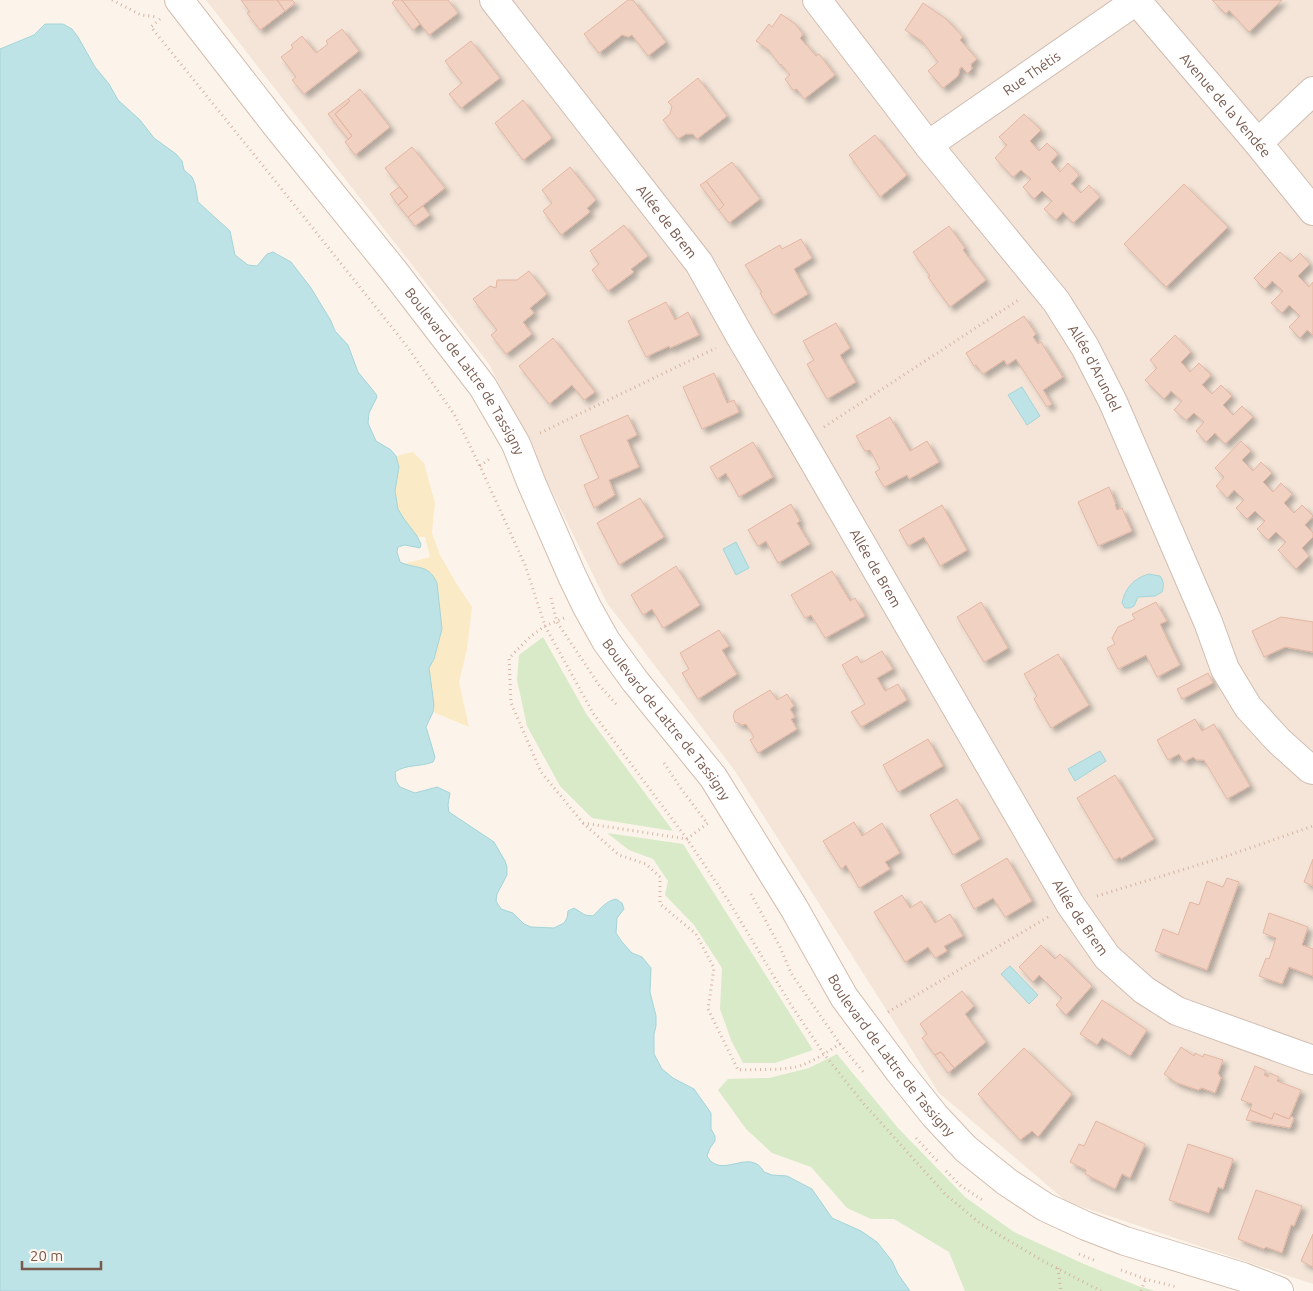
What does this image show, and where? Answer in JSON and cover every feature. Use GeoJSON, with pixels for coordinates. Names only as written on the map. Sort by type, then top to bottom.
{"type":"FeatureCollection","features":[{"type":"Feature","properties":{"kind":"street","name":"Allée de Brem"},"geometry":{"type":"LineString","coordinates":[[494,0],[699,263],[1070,904],[1107,957],[1144,990],[1178,1011],[1313,1060]]}},
{"type":"Feature","properties":{"kind":"street","name":"Allée d'Arundel"},"geometry":{"type":"LineString","coordinates":[[817,0],[928,145],[1056,301],[1085,348],[1113,402],[1208,622],[1225,669],[1248,707],[1278,740],[1313,770]]}},
{"type":"Feature","properties":{"kind":"street","name":"Rue Thétis"},"geometry":{"type":"LineString","coordinates":[[928,145],[1136,0]]}},
{"type":"Feature","properties":{"kind":"street","name":"Avenue de la Vendée"},"geometry":{"type":"LineString","coordinates":[[1136,0],[1258,143],[1313,211]]}},
{"type":"Feature","properties":{"kind":"street","name":"Boulevard de Lattre de Tassigny"},"geometry":{"type":"LineString","coordinates":[[170,9],[276,125],[393,270],[483,387],[516,444],[587,607],[606,641],[635,681],[713,777],[794,908],[844,997],[935,1116],[966,1149],[1015,1187],[1045,1207],[1086,1226],[1155,1251],[1243,1277],[1279,1291]]}},
{"type":"Feature","properties":{"kind":"street"},"geometry":{"type":"LineString","coordinates":[[1258,143],[1313,91]]}},
{"type":"Feature","properties":{"kind":"path"},"geometry":{"type":"LineString","coordinates":[[112,0],[141,15],[170,9]]}},
{"type":"Feature","properties":{"kind":"path"},"geometry":{"type":"LineString","coordinates":[[802,441],[1042,284]]}},
{"type":"Feature","properties":{"kind":"path"},"geometry":{"type":"LineString","coordinates":[[480,466],[516,444],[740,336]]}},
{"type":"Feature","properties":{"kind":"path"},"geometry":{"type":"LineString","coordinates":[[587,607],[557,622],[544,626],[509,658],[511,703],[541,772],[582,822],[619,855],[646,864],[660,877],[660,904],[696,934],[714,968],[708,1010],[738,1070],[782,1069],[801,1066],[824,1054],[865,1026],[1070,904],[1224,857],[1313,826]]}},
{"type":"Feature","properties":{"kind":"path"},"geometry":{"type":"LineString","coordinates":[[582,822],[687,839],[708,823],[733,809]]}},
{"type":"Feature","properties":{"kind":"path"},"geometry":{"type":"LineString","coordinates":[[1058,1267],[1061,1291]]}},
{"type":"Feature","properties":{"kind":"shaded area"},"geometry":{"type":"Polygon","coordinates":[[[206,0],[1313,0],[1313,1284],[1067,1202],[939,1093],[735,771],[607,603],[489,364],[206,0]]]}},
{"type":"Feature","properties":{"kind":"green space"},"geometry":{"type":"Polygon","coordinates":[[[543,637],[587,715],[673,831],[592,818],[560,786],[527,726],[517,680],[519,655],[543,637]]]}},
{"type":"Feature","properties":{"kind":"green space"},"geometry":{"type":"Polygon","coordinates":[[[607,833],[683,844],[813,1050],[775,1063],[743,1063],[731,1040],[720,1009],[722,968],[694,925],[665,895],[668,881],[653,859],[629,850],[607,833]]]}},
{"type":"Feature","properties":{"kind":"green space"},"geometry":{"type":"Polygon","coordinates":[[[837,1054],[898,1128],[965,1197],[1014,1232],[1084,1264],[1155,1291],[965,1291],[949,1252],[894,1219],[871,1219],[847,1208],[811,1167],[772,1153],[746,1129],[718,1090],[728,1079],[769,1078],[809,1068],[837,1054]]]}},
{"type":"Feature","properties":{"kind":"sand"},"geometry":{"type":"Polygon","coordinates":[[[376,441],[396,456],[413,452],[424,463],[435,503],[432,533],[440,555],[472,607],[467,649],[459,682],[469,727],[433,712],[407,717],[388,568],[430,557],[425,537],[382,536],[376,441]]]}},
{"type":"Feature","properties":{"kind":"water"},"geometry":{"type":"Polygon","coordinates":[[[45,24],[63,24],[72,29],[118,100],[140,120],[154,138],[176,154],[182,161],[184,170],[192,177],[195,184],[198,202],[230,231],[235,255],[248,265],[257,266],[267,254],[273,252],[291,262],[311,288],[335,331],[348,345],[358,372],[376,394],[377,397],[369,413],[368,423],[376,441],[391,450],[396,456],[399,467],[395,491],[398,509],[421,544],[420,548],[405,545],[398,547],[397,552],[400,562],[422,568],[430,572],[434,577],[437,583],[442,629],[434,659],[429,668],[434,705],[426,727],[435,757],[433,762],[399,769],[395,772],[396,781],[400,787],[415,793],[437,787],[450,793],[449,812],[494,842],[505,861],[507,875],[497,894],[496,901],[501,909],[513,913],[524,924],[531,927],[554,928],[564,923],[568,911],[574,908],[585,915],[593,916],[612,900],[616,899],[622,903],[624,909],[617,918],[616,933],[632,953],[642,957],[651,968],[650,992],[656,1016],[654,1054],[662,1069],[673,1078],[694,1089],[711,1113],[711,1129],[715,1136],[715,1141],[707,1156],[713,1163],[720,1165],[751,1162],[758,1165],[764,1172],[772,1175],[787,1176],[812,1189],[832,1218],[861,1231],[877,1242],[892,1261],[898,1274],[910,1291],[0,1291],[0,49],[34,35],[45,24]]]}},
{"type":"Feature","properties":{"kind":"water"},"geometry":{"type":"Polygon","coordinates":[[[1022,387],[1040,416],[1027,425],[1008,395],[1022,387]]]}},
{"type":"Feature","properties":{"kind":"water"},"geometry":{"type":"Polygon","coordinates":[[[736,542],[749,568],[736,575],[723,549],[736,542]]]}},
{"type":"Feature","properties":{"kind":"water"},"geometry":{"type":"Polygon","coordinates":[[[1149,574],[1160,576],[1163,584],[1162,592],[1155,596],[1138,597],[1134,606],[1125,608],[1122,603],[1128,588],[1139,578],[1149,574]]]}},
{"type":"Feature","properties":{"kind":"water"},"geometry":{"type":"Polygon","coordinates":[[[1100,751],[1106,761],[1075,781],[1068,769],[1100,751]]]}},
{"type":"Feature","properties":{"kind":"water"},"geometry":{"type":"Polygon","coordinates":[[[1010,966],[1038,995],[1029,1004],[1001,974],[1010,966]]]}},
{"type":"Feature","properties":{"kind":"building"},"geometry":{"type":"Polygon","coordinates":[[[241,0],[277,0],[285,11],[260,30],[247,13],[250,12],[241,0]]]}},
{"type":"Feature","properties":{"kind":"building"},"geometry":{"type":"Polygon","coordinates":[[[277,0],[292,0],[295,3],[285,11],[277,0]]]}},
{"type":"Feature","properties":{"kind":"building"},"geometry":{"type":"Polygon","coordinates":[[[395,0],[402,0],[420,24],[413,30],[392,3],[395,0]]]}},
{"type":"Feature","properties":{"kind":"building"},"geometry":{"type":"Polygon","coordinates":[[[402,0],[448,0],[458,13],[429,35],[402,0]]]}},
{"type":"Feature","properties":{"kind":"building"},"geometry":{"type":"Polygon","coordinates":[[[628,0],[633,0],[666,42],[648,56],[632,35],[628,37],[622,35],[599,53],[584,34],[628,0]]]}},
{"type":"Feature","properties":{"kind":"building"},"geometry":{"type":"Polygon","coordinates":[[[1212,0],[1282,0],[1249,32],[1229,10],[1226,14],[1212,0]]]}},
{"type":"Feature","properties":{"kind":"building"},"geometry":{"type":"Polygon","coordinates":[[[923,3],[946,19],[963,37],[960,40],[977,59],[971,64],[972,69],[968,73],[962,67],[960,68],[958,76],[943,88],[928,71],[938,62],[922,41],[905,30],[923,3]]]}},
{"type":"Feature","properties":{"kind":"building"},"geometry":{"type":"Polygon","coordinates":[[[781,14],[795,24],[802,33],[800,38],[816,56],[819,54],[835,75],[804,99],[797,89],[793,90],[785,79],[790,75],[781,64],[769,50],[756,41],[769,24],[772,27],[781,14]]]}},
{"type":"Feature","properties":{"kind":"building"},"geometry":{"type":"Polygon","coordinates":[[[342,29],[359,51],[304,94],[292,80],[296,77],[281,57],[293,48],[291,45],[302,36],[316,53],[328,44],[326,41],[342,29]]]}},
{"type":"Feature","properties":{"kind":"building"},"geometry":{"type":"Polygon","coordinates":[[[471,41],[500,78],[461,108],[449,94],[462,83],[445,61],[471,41]]]}},
{"type":"Feature","properties":{"kind":"building"},"geometry":{"type":"Polygon","coordinates":[[[698,78],[727,116],[697,139],[693,134],[686,134],[678,139],[663,120],[670,114],[672,106],[668,102],[698,78]]]}},
{"type":"Feature","properties":{"kind":"building"},"geometry":{"type":"Polygon","coordinates":[[[360,89],[390,127],[355,155],[345,142],[352,136],[335,114],[360,89]]]}},
{"type":"Feature","properties":{"kind":"building"},"geometry":{"type":"Polygon","coordinates":[[[348,99],[350,101],[335,114],[352,136],[348,139],[328,114],[348,99]]]}},
{"type":"Feature","properties":{"kind":"building"},"geometry":{"type":"Polygon","coordinates":[[[523,100],[552,138],[523,160],[495,123],[523,100]]]}},
{"type":"Feature","properties":{"kind":"building"},"geometry":{"type":"Polygon","coordinates":[[[1024,114],[1041,130],[1030,141],[1039,151],[1047,143],[1058,154],[1051,162],[1060,172],[1068,163],[1079,175],[1071,184],[1081,193],[1089,185],[1100,197],[1073,223],[1063,212],[1056,220],[1044,209],[1052,201],[1042,191],[1034,199],[1023,187],[1031,179],[1021,170],[1013,177],[995,158],[1007,145],[999,137],[1024,114]]]}},
{"type":"Feature","properties":{"kind":"building"},"geometry":{"type":"Polygon","coordinates":[[[875,135],[907,175],[880,197],[849,155],[875,135]]]}},
{"type":"Feature","properties":{"kind":"building"},"geometry":{"type":"Polygon","coordinates":[[[412,147],[445,188],[408,217],[398,205],[408,197],[385,168],[412,147]]]}},
{"type":"Feature","properties":{"kind":"building"},"geometry":{"type":"Polygon","coordinates":[[[732,162],[760,199],[729,223],[719,210],[724,205],[706,181],[732,162]]]}},
{"type":"Feature","properties":{"kind":"building"},"geometry":{"type":"Polygon","coordinates":[[[570,167],[596,200],[587,208],[590,212],[561,235],[543,211],[552,203],[542,190],[570,167]]]}},
{"type":"Feature","properties":{"kind":"building"},"geometry":{"type":"Polygon","coordinates":[[[706,181],[724,205],[719,210],[700,185],[706,181]]]}},
{"type":"Feature","properties":{"kind":"building"},"geometry":{"type":"Polygon","coordinates":[[[1184,184],[1228,227],[1166,287],[1124,244],[1184,184]]]}},
{"type":"Feature","properties":{"kind":"building"},"geometry":{"type":"Polygon","coordinates":[[[399,187],[408,197],[398,205],[390,194],[399,187]]]}},
{"type":"Feature","properties":{"kind":"building"},"geometry":{"type":"Polygon","coordinates":[[[423,206],[430,215],[415,226],[408,217],[423,206]]]}},
{"type":"Feature","properties":{"kind":"building"},"geometry":{"type":"Polygon","coordinates":[[[624,225],[648,256],[631,269],[634,272],[608,291],[592,270],[599,264],[590,251],[624,225]]]}},
{"type":"Feature","properties":{"kind":"building"},"geometry":{"type":"Polygon","coordinates":[[[949,226],[965,248],[963,250],[986,280],[950,307],[928,277],[930,276],[913,252],[949,226]]]}},
{"type":"Feature","properties":{"kind":"building"},"geometry":{"type":"Polygon","coordinates":[[[801,239],[812,258],[794,269],[808,294],[773,315],[760,293],[762,292],[745,265],[780,245],[782,249],[801,239]]]}},
{"type":"Feature","properties":{"kind":"building"},"geometry":{"type":"Polygon","coordinates":[[[1280,252],[1291,262],[1300,253],[1310,264],[1298,276],[1309,287],[1313,282],[1313,335],[1307,330],[1300,338],[1289,327],[1300,316],[1289,305],[1282,313],[1271,303],[1283,291],[1272,281],[1265,289],[1254,278],[1280,252]]]}},
{"type":"Feature","properties":{"kind":"building"},"geometry":{"type":"Polygon","coordinates":[[[529,271],[547,294],[530,308],[534,313],[523,322],[532,334],[506,354],[491,335],[497,330],[473,299],[490,286],[496,288],[497,280],[517,280],[529,271]]]}},
{"type":"Feature","properties":{"kind":"building"},"geometry":{"type":"Polygon","coordinates":[[[666,302],[675,320],[688,312],[699,335],[646,357],[628,321],[666,302]]]}},
{"type":"Feature","properties":{"kind":"building"},"geometry":{"type":"Polygon","coordinates":[[[1024,316],[1036,334],[1033,337],[1038,344],[1041,342],[1063,377],[1043,390],[1052,404],[1047,407],[1016,359],[1007,365],[1004,360],[983,374],[976,365],[974,366],[966,353],[1024,316]]]}},
{"type":"Feature","properties":{"kind":"building"},"geometry":{"type":"Polygon","coordinates":[[[836,323],[850,348],[840,355],[856,382],[827,399],[807,364],[814,360],[803,341],[836,323]]]}},
{"type":"Feature","properties":{"kind":"building"},"geometry":{"type":"Polygon","coordinates":[[[1175,335],[1191,352],[1181,362],[1190,372],[1199,363],[1211,375],[1202,385],[1212,394],[1221,385],[1232,396],[1223,405],[1233,415],[1242,406],[1253,417],[1225,444],[1215,433],[1206,442],[1196,431],[1204,422],[1194,413],[1186,420],[1174,410],[1182,401],[1171,391],[1164,399],[1145,380],[1157,368],[1150,360],[1175,335]]]}},
{"type":"Feature","properties":{"kind":"building"},"geometry":{"type":"Polygon","coordinates":[[[553,338],[595,392],[584,400],[572,385],[549,404],[519,366],[553,338]]]}},
{"type":"Feature","properties":{"kind":"building"},"geometry":{"type":"Polygon","coordinates":[[[714,373],[727,403],[734,400],[739,412],[702,429],[683,387],[714,373]]]}},
{"type":"Feature","properties":{"kind":"building"},"geometry":{"type":"Polygon","coordinates":[[[628,415],[637,435],[627,440],[639,467],[609,480],[615,495],[594,508],[584,485],[599,478],[580,436],[628,415]]]}},
{"type":"Feature","properties":{"kind":"building"},"geometry":{"type":"Polygon","coordinates":[[[890,417],[910,451],[927,441],[939,462],[909,479],[907,475],[884,487],[875,472],[880,469],[870,450],[865,451],[856,436],[890,417]]]}},
{"type":"Feature","properties":{"kind":"building"},"geometry":{"type":"Polygon","coordinates":[[[1241,441],[1251,451],[1242,460],[1253,471],[1261,462],[1272,473],[1263,482],[1273,492],[1281,483],[1292,494],[1284,503],[1294,513],[1302,505],[1313,516],[1305,525],[1313,533],[1313,537],[1302,548],[1309,556],[1296,569],[1278,550],[1286,542],[1276,532],[1268,540],[1257,529],[1265,521],[1255,511],[1247,519],[1236,508],[1244,500],[1234,490],[1227,498],[1216,486],[1224,477],[1215,468],[1241,441]]]}},
{"type":"Feature","properties":{"kind":"building"},"geometry":{"type":"Polygon","coordinates":[[[753,442],[773,477],[739,497],[726,473],[717,479],[710,467],[753,442]]]}},
{"type":"Feature","properties":{"kind":"building"},"geometry":{"type":"Polygon","coordinates":[[[1109,487],[1117,510],[1122,508],[1132,531],[1098,546],[1078,502],[1109,487]]]}},
{"type":"Feature","properties":{"kind":"building"},"geometry":{"type":"Polygon","coordinates":[[[640,498],[664,537],[619,565],[597,523],[640,498]]]}},
{"type":"Feature","properties":{"kind":"building"},"geometry":{"type":"Polygon","coordinates":[[[791,504],[800,521],[797,523],[810,544],[778,563],[766,541],[758,546],[748,530],[791,504]]]}},
{"type":"Feature","properties":{"kind":"building"},"geometry":{"type":"Polygon","coordinates":[[[942,505],[967,550],[940,566],[924,537],[908,546],[899,530],[942,505]]]}},
{"type":"Feature","properties":{"kind":"building"},"geometry":{"type":"Polygon","coordinates":[[[676,566],[700,605],[663,628],[652,609],[643,615],[631,595],[676,566]]]}},
{"type":"Feature","properties":{"kind":"building"},"geometry":{"type":"Polygon","coordinates":[[[832,571],[850,601],[855,598],[865,616],[825,638],[811,615],[805,618],[791,595],[832,571]]]}},
{"type":"Feature","properties":{"kind":"building"},"geometry":{"type":"Polygon","coordinates":[[[981,602],[1008,648],[984,662],[957,617],[981,602]]]}},
{"type":"Feature","properties":{"kind":"building"},"geometry":{"type":"Polygon","coordinates":[[[1156,602],[1167,621],[1160,624],[1180,665],[1157,677],[1146,655],[1118,669],[1107,648],[1115,644],[1112,638],[1118,627],[1135,619],[1132,614],[1156,602]]]}},
{"type":"Feature","properties":{"kind":"building"},"geometry":{"type":"Polygon","coordinates":[[[1281,617],[1313,622],[1313,652],[1285,647],[1264,657],[1252,631],[1281,617]]]}},
{"type":"Feature","properties":{"kind":"building"},"geometry":{"type":"Polygon","coordinates":[[[719,630],[729,646],[722,650],[737,674],[698,699],[682,673],[689,669],[680,653],[719,630]]]}},
{"type":"Feature","properties":{"kind":"building"},"geometry":{"type":"Polygon","coordinates":[[[882,651],[893,669],[877,678],[885,691],[898,684],[907,700],[861,727],[851,712],[865,704],[842,665],[857,656],[861,663],[882,651]]]}},
{"type":"Feature","properties":{"kind":"building"},"geometry":{"type":"Polygon","coordinates":[[[1058,654],[1089,705],[1051,728],[1034,699],[1037,696],[1024,674],[1058,654]]]}},
{"type":"Feature","properties":{"kind":"building"},"geometry":{"type":"Polygon","coordinates":[[[1208,673],[1213,683],[1182,699],[1177,689],[1208,673]]]}},
{"type":"Feature","properties":{"kind":"building"},"geometry":{"type":"Polygon","coordinates":[[[770,690],[777,700],[787,694],[794,706],[790,709],[795,717],[791,719],[797,729],[758,753],[750,740],[754,737],[746,724],[742,725],[735,722],[733,716],[735,711],[770,690]]]}},
{"type":"Feature","properties":{"kind":"building"},"geometry":{"type":"Polygon","coordinates":[[[1195,719],[1202,731],[1214,724],[1250,786],[1227,799],[1204,760],[1197,760],[1193,757],[1184,762],[1179,754],[1168,760],[1157,740],[1195,719]]]}},
{"type":"Feature","properties":{"kind":"building"},"geometry":{"type":"Polygon","coordinates":[[[928,739],[943,766],[898,792],[883,765],[928,739]]]}},
{"type":"Feature","properties":{"kind":"building"},"geometry":{"type":"Polygon","coordinates":[[[1115,775],[1154,839],[1121,859],[1120,857],[1114,860],[1077,798],[1115,775]]]}},
{"type":"Feature","properties":{"kind":"building"},"geometry":{"type":"Polygon","coordinates":[[[957,799],[980,839],[953,855],[930,815],[957,799]]]}},
{"type":"Feature","properties":{"kind":"building"},"geometry":{"type":"Polygon","coordinates":[[[854,822],[862,836],[882,823],[900,853],[885,862],[890,869],[859,888],[846,865],[841,869],[823,841],[854,822]]]}},
{"type":"Feature","properties":{"kind":"building"},"geometry":{"type":"Polygon","coordinates":[[[1007,858],[1032,901],[1005,917],[993,898],[974,909],[961,885],[1007,858]]]}},
{"type":"Feature","properties":{"kind":"building"},"geometry":{"type":"Polygon","coordinates":[[[1313,859],[1313,886],[1304,882],[1313,859]]]}},
{"type":"Feature","properties":{"kind":"building"},"geometry":{"type":"Polygon","coordinates":[[[1227,878],[1239,882],[1207,970],[1155,951],[1163,929],[1178,935],[1190,902],[1199,905],[1207,881],[1223,887],[1227,878]]]}},
{"type":"Feature","properties":{"kind":"building"},"geometry":{"type":"Polygon","coordinates":[[[902,895],[910,908],[921,901],[935,923],[950,914],[963,936],[944,946],[947,951],[935,958],[928,947],[905,962],[874,912],[902,895]]]}},
{"type":"Feature","properties":{"kind":"building"},"geometry":{"type":"Polygon","coordinates":[[[1269,913],[1308,927],[1302,945],[1313,949],[1313,976],[1289,967],[1282,984],[1259,976],[1266,958],[1269,959],[1276,938],[1263,933],[1269,913]]]}},
{"type":"Feature","properties":{"kind":"building"},"geometry":{"type":"Polygon","coordinates":[[[1041,945],[1055,959],[1060,954],[1092,986],[1066,1015],[1056,1005],[1062,998],[1039,975],[1033,982],[1019,967],[1041,945]]]}},
{"type":"Feature","properties":{"kind":"building"},"geometry":{"type":"Polygon","coordinates":[[[962,991],[974,1006],[965,1014],[986,1042],[954,1068],[941,1052],[935,1055],[922,1038],[927,1034],[920,1024],[962,991]]]}},
{"type":"Feature","properties":{"kind":"building"},"geometry":{"type":"Polygon","coordinates":[[[1102,1000],[1147,1030],[1130,1056],[1102,1038],[1097,1045],[1080,1034],[1102,1000]]]}},
{"type":"Feature","properties":{"kind":"building"},"geometry":{"type":"Polygon","coordinates":[[[1181,1047],[1194,1056],[1195,1053],[1203,1057],[1204,1054],[1223,1060],[1218,1073],[1221,1078],[1215,1093],[1202,1088],[1198,1090],[1177,1083],[1164,1074],[1181,1047]]]}},
{"type":"Feature","properties":{"kind":"building"},"geometry":{"type":"Polygon","coordinates":[[[1024,1048],[1072,1094],[1038,1137],[1032,1131],[1020,1140],[978,1094],[1024,1048]]]}},
{"type":"Feature","properties":{"kind":"building"},"geometry":{"type":"Polygon","coordinates":[[[941,1052],[954,1068],[948,1073],[935,1055],[941,1052]]]}},
{"type":"Feature","properties":{"kind":"building"},"geometry":{"type":"Polygon","coordinates":[[[1255,1066],[1266,1071],[1264,1075],[1268,1077],[1270,1073],[1279,1077],[1277,1081],[1301,1090],[1289,1119],[1274,1113],[1272,1119],[1250,1110],[1252,1104],[1241,1100],[1255,1066]]]}},
{"type":"Feature","properties":{"kind":"building"},"geometry":{"type":"Polygon","coordinates":[[[1250,1110],[1272,1119],[1274,1113],[1289,1119],[1290,1116],[1294,1118],[1290,1128],[1246,1120],[1250,1110]]]}},
{"type":"Feature","properties":{"kind":"building"},"geometry":{"type":"Polygon","coordinates":[[[1096,1121],[1145,1144],[1130,1178],[1122,1174],[1115,1189],[1085,1174],[1086,1170],[1070,1162],[1079,1144],[1084,1146],[1096,1121]]]}},
{"type":"Feature","properties":{"kind":"building"},"geometry":{"type":"Polygon","coordinates":[[[1188,1144],[1233,1159],[1223,1189],[1218,1187],[1209,1213],[1169,1200],[1188,1144]]]}},
{"type":"Feature","properties":{"kind":"building"},"geometry":{"type":"Polygon","coordinates":[[[1256,1190],[1302,1206],[1294,1226],[1291,1225],[1282,1253],[1266,1247],[1264,1249],[1238,1239],[1256,1190]]]}},
{"type":"Feature","properties":{"kind":"building"},"geometry":{"type":"Polygon","coordinates":[[[1313,1234],[1313,1267],[1301,1261],[1313,1234]]]}}]}
